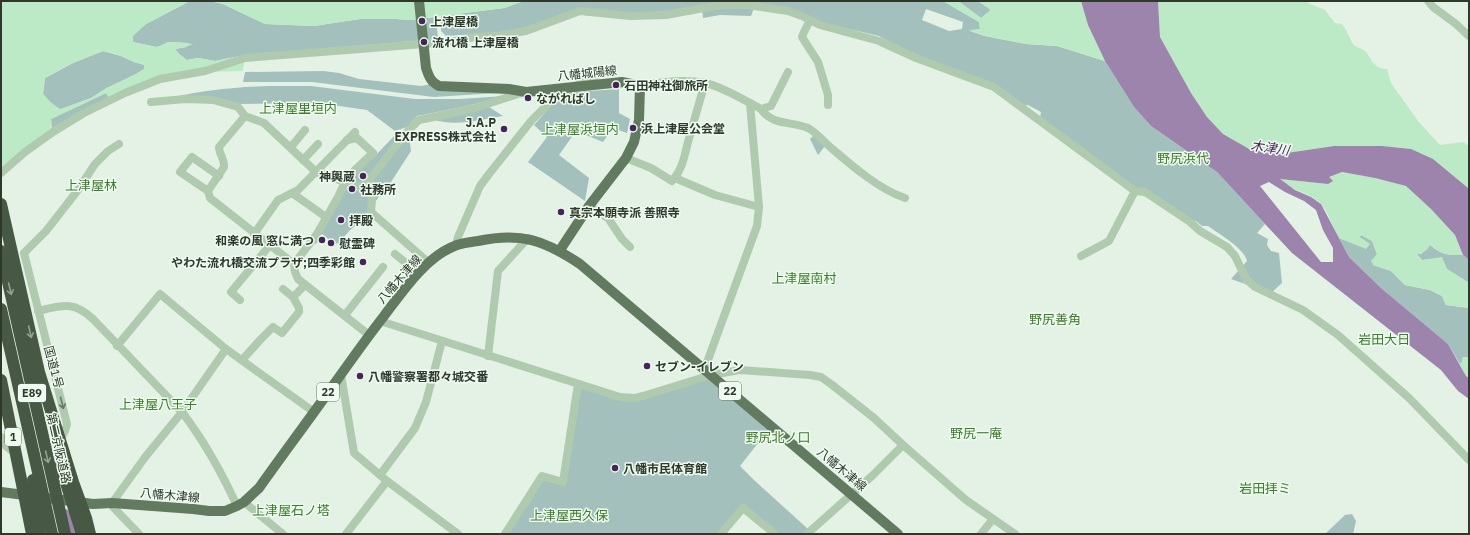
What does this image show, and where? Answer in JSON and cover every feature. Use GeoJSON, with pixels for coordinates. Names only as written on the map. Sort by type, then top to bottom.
{"type":"FeatureCollection","features":[{"type":"Feature","properties":{"kind":"highway","name":"国道1号"},"geometry":{"type":"LineString","coordinates":[[1,204],[39,372],[78,502],[90,534]]}},
{"type":"Feature","properties":{"kind":"highway","name":"第二京阪道路"},"geometry":{"type":"LineString","coordinates":[[1,251],[65,534]]}},
{"type":"Feature","properties":{"kind":"highway","name":"E89"},"geometry":{"type":"LineString","coordinates":[[1,309],[52,534]]}},
{"type":"Feature","properties":{"kind":"highway"},"geometry":{"type":"LineString","coordinates":[[6,328],[10,359],[27,438],[40,534]]}},
{"type":"Feature","properties":{"kind":"highway"},"geometry":{"type":"LineString","coordinates":[[20,337],[82,534]]}},
{"type":"Feature","properties":{"kind":"highway","name":"1"},"geometry":{"type":"LineString","coordinates":[[1,380],[16,454],[29,495],[32,534]]}},
{"type":"Feature","properties":{"kind":"main road","name":"八幡城陽線"},"geometry":{"type":"LineString","coordinates":[[419,1],[426,68],[429,78],[439,86],[508,89],[526,92],[622,82],[640,86]]}},
{"type":"Feature","properties":{"kind":"main road"},"geometry":{"type":"LineString","coordinates":[[560,250],[589,206],[626,158],[634,142],[639,120],[640,86]]}},
{"type":"Feature","properties":{"kind":"main road","name":"八幡木津線"},"geometry":{"type":"LineString","coordinates":[[1,492],[93,504],[112,503],[209,511],[224,511],[241,504],[259,488],[369,335],[418,273],[429,263],[456,245],[492,238],[510,237],[528,238],[560,250],[580,264],[898,534]]}},
{"type":"Feature","properties":{"kind":"street"},"geometry":{"type":"LineString","coordinates":[[1428,1],[1433,7],[1469,36]]}},
{"type":"Feature","properties":{"kind":"street"},"geometry":{"type":"LineString","coordinates":[[1,173],[25,152],[53,132],[84,113],[124,93],[160,79],[205,71],[245,58],[424,42],[450,42],[475,37],[496,36],[526,31],[580,11],[630,16],[666,15],[720,5],[748,5],[788,11],[820,25],[879,41],[916,58],[994,87],[1135,191],[1145,192],[1190,222],[1200,231],[1227,247],[1235,256],[1246,280],[1255,287],[1303,310],[1338,335],[1409,398],[1469,460]]}},
{"type":"Feature","properties":{"kind":"street"},"geometry":{"type":"LineString","coordinates":[[810,20],[802,37],[818,62],[828,95],[828,105]]}},
{"type":"Feature","properties":{"kind":"street"},"geometry":{"type":"LineString","coordinates":[[456,245],[480,186],[531,121],[548,104],[572,88],[596,76],[603,70]]}},
{"type":"Feature","properties":{"kind":"street"},"geometry":{"type":"LineString","coordinates":[[761,109],[771,106],[788,72]]}},
{"type":"Feature","properties":{"kind":"street"},"geometry":{"type":"LineString","coordinates":[[640,86],[663,82],[705,83],[716,86],[761,109],[765,115],[772,120],[807,128],[817,134],[828,145],[871,180],[896,195],[905,198]]}},
{"type":"Feature","properties":{"kind":"street"},"geometry":{"type":"LineString","coordinates":[[626,158],[651,168],[672,181],[679,174],[684,162],[705,83]]}},
{"type":"Feature","properties":{"kind":"street"},"geometry":{"type":"LineString","coordinates":[[152,102],[186,99],[213,100],[238,107],[245,116],[264,123],[316,172],[345,182],[350,182],[362,189],[406,133],[419,120],[472,109],[526,92]]}},
{"type":"Feature","properties":{"kind":"street"},"geometry":{"type":"LineString","coordinates":[[708,372],[757,226],[759,207],[750,103]]}},
{"type":"Feature","properties":{"kind":"street"},"geometry":{"type":"LineString","coordinates":[[208,191],[219,176],[224,164],[219,147],[245,116]]}},
{"type":"Feature","properties":{"kind":"street"},"geometry":{"type":"LineString","coordinates":[[290,147],[305,130]]}},
{"type":"Feature","properties":{"kind":"street"},"geometry":{"type":"LineString","coordinates":[[254,234],[278,200],[298,190],[355,132]]}},
{"type":"Feature","properties":{"kind":"street"},"geometry":{"type":"LineString","coordinates":[[347,140],[357,138],[373,153],[354,170],[345,182],[310,245],[294,264],[294,272],[298,279],[305,285],[369,335]]}},
{"type":"Feature","properties":{"kind":"street"},"geometry":{"type":"LineString","coordinates":[[60,440],[67,424],[24,253],[46,231],[78,190],[95,164],[108,151],[119,144]]}},
{"type":"Feature","properties":{"kind":"street"},"geometry":{"type":"LineString","coordinates":[[304,160],[318,144]]}},
{"type":"Feature","properties":{"kind":"street"},"geometry":{"type":"LineString","coordinates":[[219,176],[192,157],[180,172],[208,191],[210,198],[294,264]]}},
{"type":"Feature","properties":{"kind":"street"},"geometry":{"type":"LineString","coordinates":[[675,178],[715,195],[759,207]]}},
{"type":"Feature","properties":{"kind":"street"},"geometry":{"type":"LineString","coordinates":[[369,181],[372,199],[371,212],[429,263]]}},
{"type":"Feature","properties":{"kind":"street"},"geometry":{"type":"LineString","coordinates":[[1081,256],[1109,241],[1135,191]]}},
{"type":"Feature","properties":{"kind":"street"},"geometry":{"type":"LineString","coordinates":[[292,193],[326,217]]}},
{"type":"Feature","properties":{"kind":"street"},"geometry":{"type":"LineString","coordinates":[[589,206],[608,218],[622,239],[630,247]]}},
{"type":"Feature","properties":{"kind":"street"},"geometry":{"type":"LineString","coordinates":[[488,356],[498,271],[528,238]]}},
{"type":"Feature","properties":{"kind":"street"},"geometry":{"type":"LineString","coordinates":[[240,300],[230,292],[270,245]]}},
{"type":"Feature","properties":{"kind":"street"},"geometry":{"type":"LineString","coordinates":[[395,254],[418,273]]}},
{"type":"Feature","properties":{"kind":"street"},"geometry":{"type":"LineString","coordinates":[[345,315],[382,268]]}},
{"type":"Feature","properties":{"kind":"street"},"geometry":{"type":"LineString","coordinates":[[294,297],[305,285]]}},
{"type":"Feature","properties":{"kind":"street"},"geometry":{"type":"LineString","coordinates":[[242,360],[261,338],[273,327],[282,333],[299,312],[299,308],[294,297],[283,289]]}},
{"type":"Feature","properties":{"kind":"street"},"geometry":{"type":"LineString","coordinates":[[117,346],[160,294],[226,349],[314,412]]}},
{"type":"Feature","properties":{"kind":"street"},"geometry":{"type":"LineString","coordinates":[[38,311],[71,306],[86,312],[93,318],[117,346],[182,412],[212,457],[228,486],[241,504],[283,534]]}},
{"type":"Feature","properties":{"kind":"street"},"geometry":{"type":"LineString","coordinates":[[380,321],[620,397],[635,398],[708,372],[740,370],[821,377],[874,418],[966,500],[1015,534]]}},
{"type":"Feature","properties":{"kind":"street"},"geometry":{"type":"LineString","coordinates":[[380,475],[415,428],[426,402],[442,341]]}},
{"type":"Feature","properties":{"kind":"street"},"geometry":{"type":"LineString","coordinates":[[139,534],[112,503],[146,456],[182,412],[226,349]]}},
{"type":"Feature","properties":{"kind":"street"},"geometry":{"type":"LineString","coordinates":[[340,375],[354,453],[387,481],[458,534]]}},
{"type":"Feature","properties":{"kind":"street"},"geometry":{"type":"LineString","coordinates":[[505,534],[542,476],[563,482],[578,384]]}},
{"type":"Feature","properties":{"kind":"street"},"geometry":{"type":"LineString","coordinates":[[1,437],[2,443],[16,454]]}},
{"type":"Feature","properties":{"kind":"street"},"geometry":{"type":"LineString","coordinates":[[807,534],[852,494],[903,445]]}},
{"type":"Feature","properties":{"kind":"street"},"geometry":{"type":"LineString","coordinates":[[346,534],[387,481]]}},
{"type":"Feature","properties":{"kind":"street"},"geometry":{"type":"LineString","coordinates":[[721,534],[743,508],[775,534]]}},
{"type":"Feature","properties":{"kind":"street"},"geometry":{"type":"LineString","coordinates":[[981,534],[993,518]]}},
{"type":"Feature","properties":{"kind":"shaded area"},"geometry":{"type":"Polygon","coordinates":[[[190,1],[210,1],[223,4],[265,24],[314,26],[360,19],[410,20],[436,17],[438,39],[245,55],[215,61],[198,58],[187,60],[175,49],[186,47],[188,43],[168,42],[156,47],[133,42],[132,36],[146,24],[190,1]]]}},
{"type":"Feature","properties":{"kind":"shaded area"},"geometry":{"type":"Polygon","coordinates":[[[524,1],[943,1],[979,22],[980,29],[970,31],[985,36],[1026,44],[1057,46],[1105,61],[1134,107],[1151,126],[1217,172],[1265,224],[1257,233],[1268,239],[1267,245],[1271,251],[1279,253],[1282,283],[1271,293],[1231,279],[1247,261],[1241,251],[1224,237],[1208,226],[1202,226],[1196,221],[1185,220],[1138,191],[1040,118],[1041,112],[1028,105],[1023,106],[995,85],[920,58],[879,36],[819,22],[802,13],[754,8],[751,16],[720,15],[703,18],[702,8],[632,13],[601,10],[505,32],[446,36],[441,31],[441,16],[504,8],[524,1]],[[926,9],[922,20],[949,31],[962,29],[963,22],[926,9]]]}},
{"type":"Feature","properties":{"kind":"shaded area"},"geometry":{"type":"Polygon","coordinates":[[[958,1],[978,1],[991,10],[981,18],[958,1]]]}},
{"type":"Feature","properties":{"kind":"shaded area"},"geometry":{"type":"Polygon","coordinates":[[[1081,1],[1158,1],[1160,37],[1191,93],[1207,117],[1223,134],[1251,150],[1280,154],[1334,146],[1382,146],[1411,149],[1433,159],[1468,188],[1469,260],[1463,255],[1455,235],[1431,209],[1406,186],[1342,172],[1329,177],[1333,181],[1328,184],[1280,179],[1295,190],[1311,197],[1321,204],[1349,257],[1381,288],[1448,344],[1466,376],[1469,378],[1469,399],[1458,391],[1441,370],[1292,253],[1217,172],[1151,126],[1134,107],[1105,61],[1088,25],[1081,1]],[[1269,182],[1260,186],[1321,262],[1333,262],[1333,248],[1323,230],[1316,210],[1304,201],[1269,182]]]}},
{"type":"Feature","properties":{"kind":"shaded area"},"geometry":{"type":"Polygon","coordinates":[[[103,51],[145,65],[144,69],[91,98],[60,110],[43,94],[45,78],[73,63],[103,51]]]}},
{"type":"Feature","properties":{"kind":"shaded area"},"geometry":{"type":"Polygon","coordinates":[[[323,71],[339,73],[359,79],[421,86],[431,83],[514,92],[434,97],[312,82],[243,82],[245,72],[323,71]]]}},
{"type":"Feature","properties":{"kind":"shaded area"},"geometry":{"type":"Polygon","coordinates":[[[270,86],[311,86],[415,99],[459,99],[505,96],[467,106],[417,116],[407,127],[395,131],[367,110],[319,103],[239,104],[170,98],[220,89],[270,86]]]}},
{"type":"Feature","properties":{"kind":"shaded area"},"geometry":{"type":"Polygon","coordinates":[[[619,89],[619,113],[630,119],[627,133],[613,128],[603,142],[576,131],[559,155],[589,178],[585,201],[528,162],[547,137],[534,125],[550,107],[574,92],[619,89]]]}},
{"type":"Feature","properties":{"kind":"shaded area"},"geometry":{"type":"Polygon","coordinates":[[[106,93],[109,98],[52,128],[51,119],[106,93]]]}},
{"type":"Feature","properties":{"kind":"shaded area"},"geometry":{"type":"Polygon","coordinates":[[[489,107],[503,116],[458,123],[432,119],[489,107]]]}},
{"type":"Feature","properties":{"kind":"shaded area"},"geometry":{"type":"Polygon","coordinates":[[[396,134],[409,137],[411,151],[391,182],[384,189],[363,220],[350,230],[339,243],[335,244],[322,234],[316,244],[314,243],[356,173],[396,134]]]}},
{"type":"Feature","properties":{"kind":"shaded area"},"geometry":{"type":"Polygon","coordinates":[[[814,135],[825,146],[818,155],[810,139],[814,135]]]}},
{"type":"Feature","properties":{"kind":"shaded area"},"geometry":{"type":"Polygon","coordinates":[[[1361,235],[1372,241],[1377,254],[1373,265],[1391,271],[1405,285],[1430,290],[1442,296],[1446,305],[1469,308],[1469,357],[1463,357],[1460,364],[1448,344],[1381,288],[1349,257],[1339,238],[1366,248],[1359,237],[1361,235]]]}},
{"type":"Feature","properties":{"kind":"shaded area"},"geometry":{"type":"Polygon","coordinates":[[[1430,245],[1442,253],[1463,255],[1469,260],[1469,283],[1447,269],[1436,259],[1422,260],[1416,253],[1421,254],[1430,245]]]}},
{"type":"Feature","properties":{"kind":"shaded area"},"geometry":{"type":"Polygon","coordinates":[[[710,378],[769,429],[740,466],[808,529],[803,534],[779,534],[744,504],[718,534],[508,534],[543,480],[565,485],[581,388],[618,400],[710,378]]]}},
{"type":"Feature","properties":{"kind":"shaded area"},"geometry":{"type":"Polygon","coordinates":[[[1352,514],[1356,521],[1353,534],[1325,534],[1345,515],[1352,514]]]}},
{"type":"Feature","properties":{"kind":"sand"},"geometry":{"type":"Polygon","coordinates":[[[1,1],[190,1],[146,24],[133,36],[133,42],[156,47],[168,42],[193,44],[175,49],[187,60],[198,58],[215,61],[245,55],[243,71],[206,72],[165,81],[109,98],[106,93],[51,119],[52,128],[1,167],[1,1]],[[103,51],[73,63],[45,78],[43,94],[50,102],[60,109],[91,98],[144,69],[144,65],[103,51]]]}},
{"type":"Feature","properties":{"kind":"sand"},"geometry":{"type":"Polygon","coordinates":[[[210,1],[524,1],[504,8],[410,20],[360,19],[314,26],[265,24],[223,4],[210,1]]]}},
{"type":"Feature","properties":{"kind":"sand"},"geometry":{"type":"Polygon","coordinates":[[[943,1],[958,1],[981,18],[991,10],[978,1],[1081,1],[1088,25],[1105,61],[1057,46],[1026,44],[985,36],[969,30],[980,29],[979,22],[943,1]]]}},
{"type":"Feature","properties":{"kind":"sand"},"geometry":{"type":"Polygon","coordinates":[[[1158,1],[1309,1],[1308,3],[1325,10],[1335,23],[1342,24],[1353,44],[1365,51],[1376,66],[1387,69],[1391,83],[1418,121],[1440,145],[1463,142],[1469,146],[1469,190],[1411,149],[1382,146],[1334,146],[1280,154],[1251,150],[1223,134],[1207,117],[1191,93],[1160,37],[1158,1]]]}},
{"type":"Feature","properties":{"kind":"sand"},"geometry":{"type":"Polygon","coordinates":[[[1342,172],[1406,186],[1431,209],[1455,235],[1463,255],[1445,254],[1430,245],[1424,252],[1416,254],[1422,260],[1442,257],[1447,269],[1469,283],[1469,308],[1446,305],[1442,296],[1430,290],[1405,285],[1391,271],[1373,265],[1371,261],[1377,254],[1372,241],[1361,235],[1360,237],[1370,244],[1366,249],[1339,238],[1327,213],[1318,201],[1280,179],[1328,184],[1328,177],[1342,172]]]}},
{"type":"Feature","properties":{"kind":"sand"},"geometry":{"type":"Polygon","coordinates":[[[1463,357],[1469,357],[1469,378],[1466,376],[1460,364],[1463,357]]]}},
{"type":"Feature","properties":{"kind":"waterway"},"geometry":{"type":"LineString","coordinates":[[65,514],[73,534]]}},
{"type":"Feature","properties":{"kind":"place","name":"上津屋橋"},"geometry":{"type":"Point","coordinates":[422,21]}},
{"type":"Feature","properties":{"kind":"place","name":"流れ橋 上津屋橋"},"geometry":{"type":"Point","coordinates":[424,42]}},
{"type":"Feature","properties":{"kind":"place","name":"石田神社御旅所"},"geometry":{"type":"Point","coordinates":[616,85]}},
{"type":"Feature","properties":{"kind":"place","name":"ながればし"},"geometry":{"type":"Point","coordinates":[528,98]}},
{"type":"Feature","properties":{"kind":"place","name":"浜上津屋公会堂"},"geometry":{"type":"Point","coordinates":[633,128]}},
{"type":"Feature","properties":{"kind":"place","name":"J.A.P EXPRESS株式会社"},"geometry":{"type":"Point","coordinates":[504,129]}},
{"type":"Feature","properties":{"kind":"place","name":"神輿蔵"},"geometry":{"type":"Point","coordinates":[363,176]}},
{"type":"Feature","properties":{"kind":"place","name":"社務所"},"geometry":{"type":"Point","coordinates":[352,189]}},
{"type":"Feature","properties":{"kind":"place","name":"真宗本願寺派 善照寺"},"geometry":{"type":"Point","coordinates":[561,212]}},
{"type":"Feature","properties":{"kind":"place","name":"拝殿"},"geometry":{"type":"Point","coordinates":[341,220]}},
{"type":"Feature","properties":{"kind":"place","name":"和楽の風 窓に満つ"},"geometry":{"type":"Point","coordinates":[322,240]}},
{"type":"Feature","properties":{"kind":"place","name":"慰霊碑"},"geometry":{"type":"Point","coordinates":[331,243]}},
{"type":"Feature","properties":{"kind":"place","name":"やわた流れ橋交流プラザ;四季彩館"},"geometry":{"type":"Point","coordinates":[363,262]}},
{"type":"Feature","properties":{"kind":"place","name":"セブン-イレブン"},"geometry":{"type":"Point","coordinates":[647,366]}},
{"type":"Feature","properties":{"kind":"place","name":"八幡警察署都々城交番"},"geometry":{"type":"Point","coordinates":[360,376]}},
{"type":"Feature","properties":{"kind":"place","name":"八幡市民体育館"},"geometry":{"type":"Point","coordinates":[615,468]}},
{"type":"Feature","properties":{"kind":"district","name":"上津屋里垣内"},"geometry":{"type":"Point","coordinates":[298,108]}},
{"type":"Feature","properties":{"kind":"district","name":"上津屋浜垣内"},"geometry":{"type":"Point","coordinates":[580,129]}},
{"type":"Feature","properties":{"kind":"district","name":"野尻浜代"},"geometry":{"type":"Point","coordinates":[1183,158]}},
{"type":"Feature","properties":{"kind":"district","name":"上津屋林"},"geometry":{"type":"Point","coordinates":[91,185]}},
{"type":"Feature","properties":{"kind":"district","name":"上津屋南村"},"geometry":{"type":"Point","coordinates":[804,278]}},
{"type":"Feature","properties":{"kind":"district","name":"野尻善角"},"geometry":{"type":"Point","coordinates":[1055,319]}},
{"type":"Feature","properties":{"kind":"district","name":"岩田大日"},"geometry":{"type":"Point","coordinates":[1384,339]}},
{"type":"Feature","properties":{"kind":"district","name":"上津屋八王子"},"geometry":{"type":"Point","coordinates":[158,404]}},
{"type":"Feature","properties":{"kind":"district","name":"野尻一庵"},"geometry":{"type":"Point","coordinates":[976,433]}},
{"type":"Feature","properties":{"kind":"district","name":"野尻北ノ口"},"geometry":{"type":"Point","coordinates":[778,437]}},
{"type":"Feature","properties":{"kind":"district","name":"岩田拝ミ"},"geometry":{"type":"Point","coordinates":[1265,488]}},
{"type":"Feature","properties":{"kind":"district","name":"上津屋石ノ塔"},"geometry":{"type":"Point","coordinates":[291,510]}},
{"type":"Feature","properties":{"kind":"district","name":"上津屋西久保"},"geometry":{"type":"Point","coordinates":[569,515]}},
{"type":"Feature","properties":{"kind":"water label","name":"木津川"},"geometry":{"type":"Point","coordinates":[1270,148]}}]}
